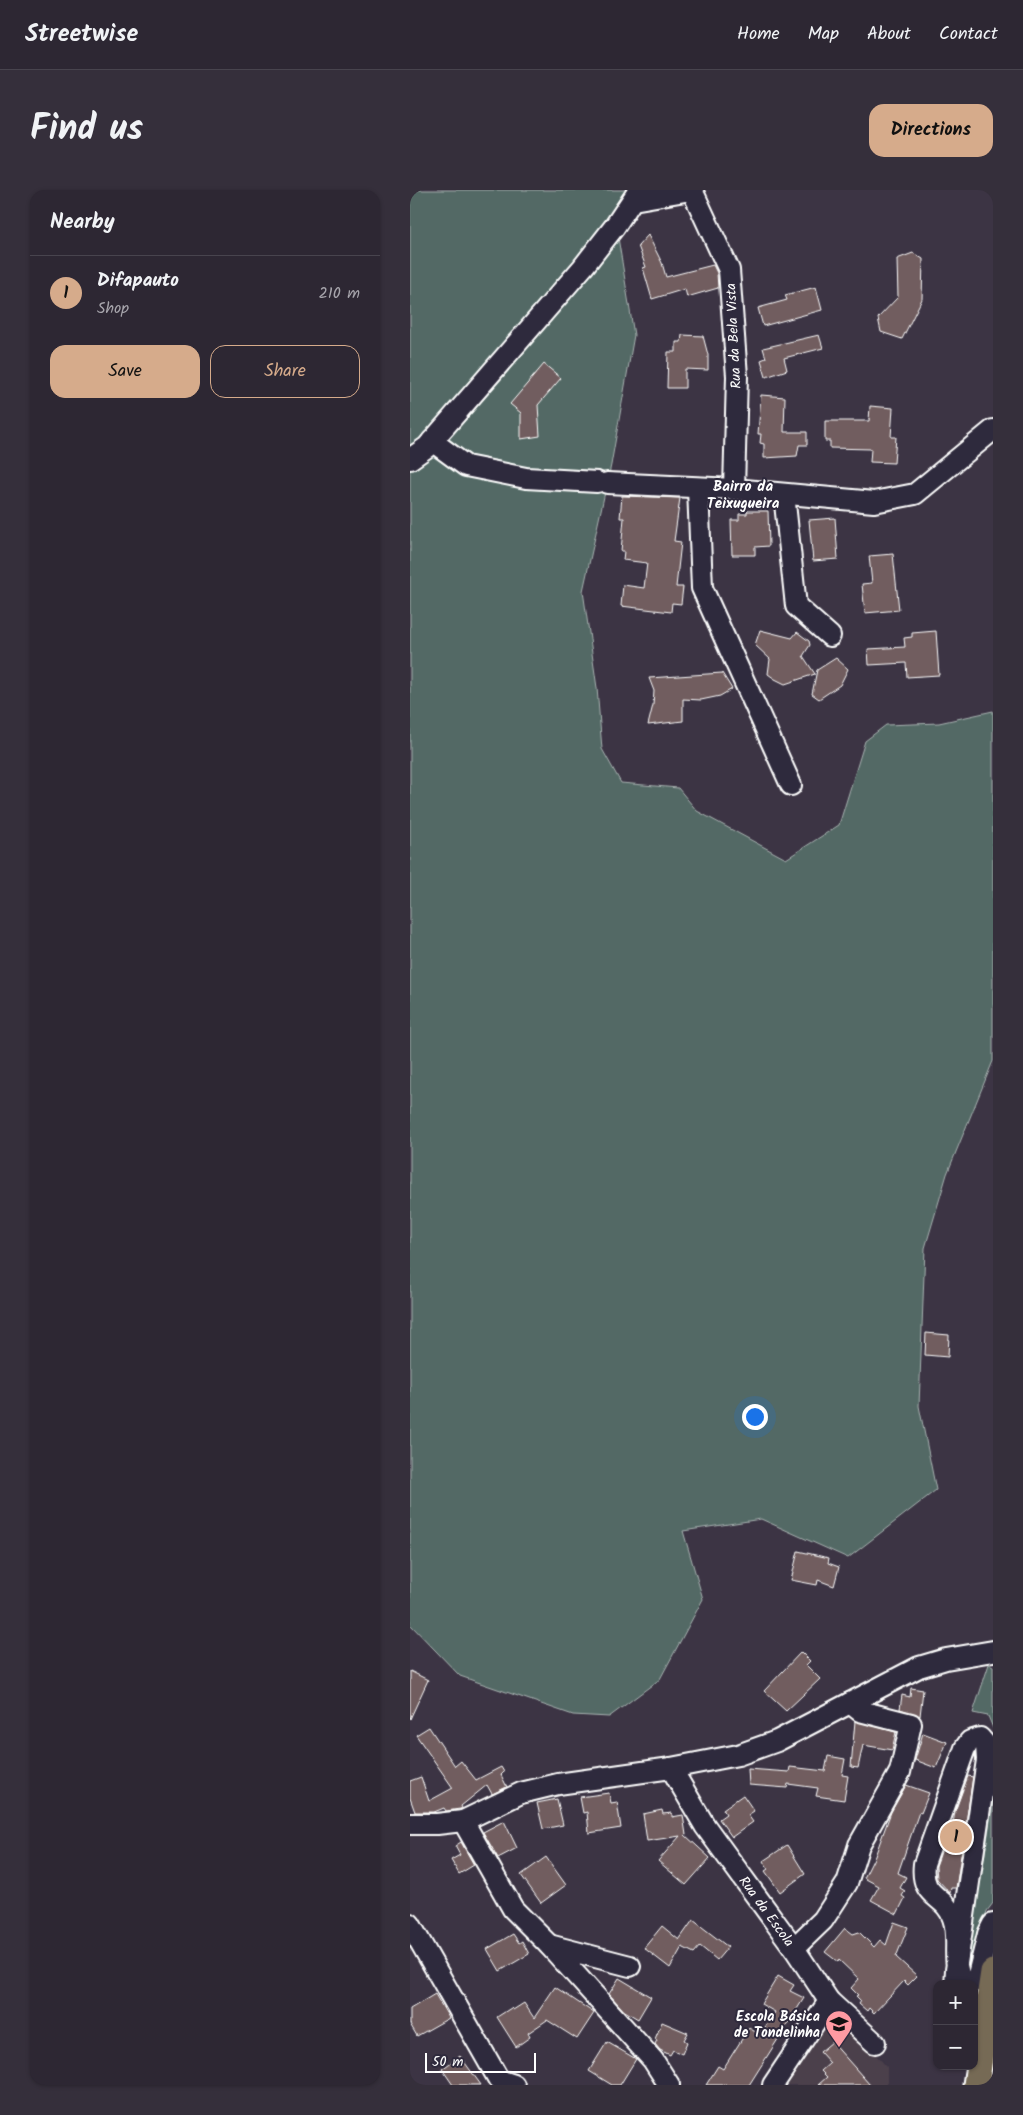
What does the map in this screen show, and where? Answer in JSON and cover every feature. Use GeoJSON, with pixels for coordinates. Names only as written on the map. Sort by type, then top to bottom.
{"type":"FeatureCollection","features":[{"type":"Feature","properties":{"kind":"main road"},"geometry":{"type":"LineString","coordinates":[[976,2085],[993,1972]]}},
{"type":"Feature","properties":{"kind":"street","name":"Rua da Bela Vista"},"geometry":{"type":"LineString","coordinates":[[636,195],[692,190],[730,270],[737,376],[734,489]]}},
{"type":"Feature","properties":{"kind":"street"},"geometry":{"type":"LineString","coordinates":[[410,459],[432,441],[583,267],[636,195]]}},
{"type":"Feature","properties":{"kind":"street"},"geometry":{"type":"LineString","coordinates":[[432,441],[466,466],[526,478],[734,489],[874,502],[914,494],[993,430]]}},
{"type":"Feature","properties":{"kind":"street"},"geometry":{"type":"LineString","coordinates":[[698,488],[702,588],[791,785]]}},
{"type":"Feature","properties":{"kind":"street"},"geometry":{"type":"LineString","coordinates":[[784,494],[796,606],[830,636]]}},
{"type":"Feature","properties":{"kind":"street"},"geometry":{"type":"LineString","coordinates":[[410,1824],[437,1824],[463,1821],[521,1793],[558,1784],[671,1768],[738,1755],[777,1741],[919,1667],[946,1659],[988,1655]]}},
{"type":"Feature","properties":{"kind":"street"},"geometry":{"type":"LineString","coordinates":[[794,1948],[823,1920],[847,1883],[859,1845],[900,1772],[911,1724],[860,1711],[850,1703]]}},
{"type":"Feature","properties":{"kind":"street"},"geometry":{"type":"LineString","coordinates":[[980,1738],[986,1744],[988,1760],[955,1977],[957,1932],[953,1916],[926,1886],[922,1877],[924,1864],[965,1748],[970,1741],[980,1738]]}},
{"type":"Feature","properties":{"kind":"street","name":"Rua da Escola"},"geometry":{"type":"LineString","coordinates":[[671,1768],[705,1826],[794,1948],[829,2001],[875,2043]]}},
{"type":"Feature","properties":{"kind":"street"},"geometry":{"type":"LineString","coordinates":[[463,1821],[513,1909],[653,2060],[669,2085]]}},
{"type":"Feature","properties":{"kind":"street"},"geometry":{"type":"LineString","coordinates":[[410,1924],[499,2080],[514,2085]]}},
{"type":"Feature","properties":{"kind":"street"},"geometry":{"type":"LineString","coordinates":[[955,1977],[970,1984],[977,1979],[988,1934],[993,1924]]}},
{"type":"Feature","properties":{"kind":"street"},"geometry":{"type":"LineString","coordinates":[[549,1946],[630,1966]]}},
{"type":"Feature","properties":{"kind":"street"},"geometry":{"type":"LineString","coordinates":[[773,2085],[829,2001]]}},
{"type":"Feature","properties":{"kind":"shaded area","name":"Escola Básica de Tondelinha"},"geometry":{"type":"Polygon","coordinates":[[[833,2022],[847,2024],[887,2067],[887,2085],[784,2085],[822,2028],[833,2022]]]}},
{"type":"Feature","properties":{"kind":"green space"},"geometry":{"type":"Polygon","coordinates":[[[410,190],[668,190],[614,213],[634,335],[611,465],[583,591],[597,688],[602,749],[621,783],[678,788],[697,811],[786,859],[839,825],[865,741],[886,725],[939,723],[993,711],[993,1061],[947,1174],[925,1248],[919,1406],[936,1490],[848,1558],[761,1519],[683,1531],[703,1599],[660,1679],[609,1717],[573,1715],[460,1676],[410,1624],[410,190]]]}},
{"type":"Feature","properties":{"kind":"green space"},"geometry":{"type":"Polygon","coordinates":[[[989,1664],[993,1666],[993,1728],[988,1716],[973,1713],[989,1664]]]}},
{"type":"Feature","properties":{"kind":"green space"},"geometry":{"type":"Polygon","coordinates":[[[993,1802],[993,1903],[987,1911],[967,1973],[964,1974],[973,1902],[981,1879],[993,1802]]]}},
{"type":"Feature","properties":{"kind":"building"},"geometry":{"type":"Polygon","coordinates":[[[648,235],[662,263],[666,277],[713,265],[717,273],[718,288],[687,297],[685,289],[652,299],[643,268],[646,267],[638,246],[648,235]]]}},
{"type":"Feature","properties":{"kind":"building"},"geometry":{"type":"Polygon","coordinates":[[[913,253],[923,259],[922,299],[902,339],[881,332],[878,318],[898,297],[897,259],[913,253]]]}},
{"type":"Feature","properties":{"kind":"building"},"geometry":{"type":"Polygon","coordinates":[[[816,287],[822,310],[763,326],[758,308],[787,300],[785,295],[816,287]]]}},
{"type":"Feature","properties":{"kind":"building"},"geometry":{"type":"Polygon","coordinates":[[[682,335],[703,336],[708,355],[708,370],[685,369],[685,388],[667,388],[668,352],[676,352],[676,342],[681,342],[682,335]]]}},
{"type":"Feature","properties":{"kind":"building"},"geometry":{"type":"Polygon","coordinates":[[[819,335],[823,348],[784,358],[787,370],[766,377],[761,360],[766,358],[763,348],[819,335]]]}},
{"type":"Feature","properties":{"kind":"building"},"geometry":{"type":"Polygon","coordinates":[[[544,364],[561,378],[538,405],[540,436],[521,439],[521,413],[510,404],[544,364]]]}},
{"type":"Feature","properties":{"kind":"building"},"geometry":{"type":"Polygon","coordinates":[[[761,395],[785,397],[784,432],[807,432],[807,445],[799,445],[797,456],[764,458],[764,444],[760,443],[761,434],[758,434],[761,395]]]}},
{"type":"Feature","properties":{"kind":"building"},"geometry":{"type":"Polygon","coordinates":[[[870,406],[893,408],[891,437],[896,437],[894,463],[870,462],[871,449],[830,448],[830,441],[825,441],[825,421],[869,421],[870,406]]]}},
{"type":"Feature","properties":{"kind":"building"},"geometry":{"type":"Polygon","coordinates":[[[622,496],[680,498],[674,541],[681,542],[676,587],[683,587],[681,604],[672,603],[671,612],[621,606],[623,585],[644,588],[647,563],[623,560],[624,551],[621,551],[624,518],[620,518],[622,496]]]}},
{"type":"Feature","properties":{"kind":"building"},"geometry":{"type":"Polygon","coordinates":[[[747,511],[768,511],[769,546],[755,547],[755,555],[732,555],[731,520],[739,520],[739,514],[747,514],[747,511]]]}},
{"type":"Feature","properties":{"kind":"building"},"geometry":{"type":"Polygon","coordinates":[[[835,518],[838,559],[813,561],[809,520],[835,518]]]}},
{"type":"Feature","properties":{"kind":"building"},"geometry":{"type":"Polygon","coordinates":[[[893,554],[899,610],[865,613],[862,584],[872,583],[869,556],[893,554]]]}},
{"type":"Feature","properties":{"kind":"building"},"geometry":{"type":"Polygon","coordinates":[[[760,630],[792,638],[797,632],[809,641],[810,645],[803,656],[815,674],[785,684],[768,674],[770,659],[755,645],[760,630]]]}},
{"type":"Feature","properties":{"kind":"building"},"geometry":{"type":"Polygon","coordinates":[[[936,631],[939,675],[907,677],[906,663],[869,665],[868,649],[905,647],[904,638],[912,637],[912,633],[936,631]]]}},
{"type":"Feature","properties":{"kind":"building"},"geometry":{"type":"Polygon","coordinates":[[[836,658],[848,669],[840,685],[819,699],[812,694],[817,670],[836,658]]]}},
{"type":"Feature","properties":{"kind":"building"},"geometry":{"type":"Polygon","coordinates":[[[722,673],[732,689],[720,696],[701,700],[683,699],[683,721],[648,725],[654,691],[649,678],[722,673]]]}},
{"type":"Feature","properties":{"kind":"building"},"geometry":{"type":"Polygon","coordinates":[[[926,1333],[949,1335],[948,1357],[925,1355],[926,1333]]]}},
{"type":"Feature","properties":{"kind":"building"},"geometry":{"type":"Polygon","coordinates":[[[798,1551],[829,1558],[828,1563],[839,1567],[834,1586],[818,1580],[817,1585],[791,1580],[798,1551]]]}},
{"type":"Feature","properties":{"kind":"building"},"geometry":{"type":"Polygon","coordinates":[[[801,1652],[810,1661],[806,1665],[820,1679],[786,1711],[764,1691],[801,1652]]]}},
{"type":"Feature","properties":{"kind":"building"},"geometry":{"type":"Polygon","coordinates":[[[410,1671],[428,1680],[410,1719],[410,1671]]]}},
{"type":"Feature","properties":{"kind":"building"},"geometry":{"type":"Polygon","coordinates":[[[911,1688],[923,1690],[920,1716],[900,1709],[902,1695],[910,1697],[911,1688]]]}},
{"type":"Feature","properties":{"kind":"building"},"geometry":{"type":"Polygon","coordinates":[[[855,1721],[896,1732],[892,1750],[863,1745],[858,1768],[851,1767],[855,1721]]]}},
{"type":"Feature","properties":{"kind":"building"},"geometry":{"type":"Polygon","coordinates":[[[429,1727],[455,1766],[461,1761],[476,1780],[501,1767],[504,1772],[501,1775],[507,1787],[492,1794],[487,1785],[461,1806],[462,1808],[460,1809],[446,1811],[444,1808],[434,1812],[415,1812],[410,1798],[410,1781],[421,1777],[429,1801],[453,1788],[416,1735],[429,1727]]]}},
{"type":"Feature","properties":{"kind":"building"},"geometry":{"type":"Polygon","coordinates":[[[923,1733],[947,1742],[936,1768],[915,1760],[923,1733]]]}},
{"type":"Feature","properties":{"kind":"building"},"geometry":{"type":"Polygon","coordinates":[[[828,1756],[845,1759],[842,1775],[848,1776],[844,1800],[816,1796],[818,1788],[788,1784],[787,1788],[749,1785],[748,1769],[789,1772],[790,1767],[825,1771],[828,1756]]]}},
{"type":"Feature","properties":{"kind":"building"},"geometry":{"type":"Polygon","coordinates":[[[968,1776],[973,1777],[956,1888],[951,1888],[950,1893],[937,1879],[936,1866],[951,1824],[953,1824],[955,1811],[968,1776]]]}},
{"type":"Feature","properties":{"kind":"building"},"geometry":{"type":"Polygon","coordinates":[[[906,1785],[929,1793],[921,1813],[919,1812],[898,1873],[906,1877],[900,1888],[905,1891],[902,1896],[905,1898],[897,1914],[871,1900],[879,1886],[864,1878],[875,1856],[891,1812],[906,1785]]]}},
{"type":"Feature","properties":{"kind":"building"},"geometry":{"type":"Polygon","coordinates":[[[609,1793],[611,1803],[617,1802],[621,1828],[589,1833],[587,1812],[583,1813],[580,1797],[609,1793]]]}},
{"type":"Feature","properties":{"kind":"building"},"geometry":{"type":"Polygon","coordinates":[[[743,1795],[754,1811],[748,1815],[753,1822],[732,1837],[719,1819],[726,1814],[723,1809],[743,1795]]]}},
{"type":"Feature","properties":{"kind":"building"},"geometry":{"type":"Polygon","coordinates":[[[557,1799],[563,1825],[543,1829],[537,1803],[557,1799]]]}},
{"type":"Feature","properties":{"kind":"building"},"geometry":{"type":"Polygon","coordinates":[[[662,1810],[663,1814],[672,1813],[672,1817],[683,1815],[685,1835],[710,1858],[686,1885],[658,1861],[680,1836],[647,1841],[643,1814],[662,1810]]]}},
{"type":"Feature","properties":{"kind":"building"},"geometry":{"type":"Polygon","coordinates":[[[504,1821],[517,1848],[498,1858],[483,1832],[504,1821]]]}},
{"type":"Feature","properties":{"kind":"building"},"geometry":{"type":"Polygon","coordinates":[[[461,1842],[474,1865],[459,1874],[451,1860],[460,1855],[455,1846],[461,1842]]]}},
{"type":"Feature","properties":{"kind":"building"},"geometry":{"type":"Polygon","coordinates":[[[787,1845],[805,1874],[780,1892],[765,1871],[768,1869],[763,1861],[787,1845]]]}},
{"type":"Feature","properties":{"kind":"building"},"geometry":{"type":"Polygon","coordinates":[[[546,1857],[566,1885],[541,1903],[521,1875],[546,1857]]]}},
{"type":"Feature","properties":{"kind":"building"},"geometry":{"type":"Polygon","coordinates":[[[693,1920],[728,1947],[717,1960],[700,1946],[694,1953],[682,1947],[670,1968],[644,1948],[662,1926],[679,1940],[693,1920]]]}},
{"type":"Feature","properties":{"kind":"building"},"geometry":{"type":"Polygon","coordinates":[[[894,1922],[908,1927],[896,1957],[917,1976],[908,1985],[904,1981],[874,2013],[869,2008],[867,2011],[859,2004],[861,2001],[856,1996],[858,1995],[851,1988],[859,1979],[839,1960],[838,1962],[825,1952],[845,1928],[853,1934],[859,1932],[874,1947],[880,1940],[886,1945],[894,1922]]]}},
{"type":"Feature","properties":{"kind":"building"},"geometry":{"type":"Polygon","coordinates":[[[513,1934],[519,1943],[522,1941],[529,1954],[500,1971],[487,1949],[513,1934]]]}},
{"type":"Feature","properties":{"kind":"building"},"geometry":{"type":"Polygon","coordinates":[[[778,1976],[794,1985],[790,1991],[804,1998],[749,2085],[706,2085],[718,2066],[723,2069],[749,2028],[757,2033],[758,2030],[762,2032],[775,2012],[761,2004],[778,1976]]]}},
{"type":"Feature","properties":{"kind":"building"},"geometry":{"type":"Polygon","coordinates":[[[619,1978],[651,1997],[638,2019],[623,2010],[609,1994],[619,1978]]]}},
{"type":"Feature","properties":{"kind":"building"},"geometry":{"type":"Polygon","coordinates":[[[555,1987],[594,2013],[577,2039],[547,2020],[528,2033],[530,2037],[516,2047],[497,2017],[511,2008],[513,2010],[524,2003],[534,2018],[555,1987]]]}},
{"type":"Feature","properties":{"kind":"building"},"geometry":{"type":"Polygon","coordinates":[[[435,1994],[449,2018],[417,2036],[410,2024],[410,2009],[435,1994]]]}},
{"type":"Feature","properties":{"kind":"building"},"geometry":{"type":"Polygon","coordinates":[[[662,2022],[688,2033],[684,2040],[687,2042],[682,2054],[673,2050],[670,2055],[660,2050],[655,2044],[657,2040],[655,2039],[662,2022]]]}},
{"type":"Feature","properties":{"kind":"building"},"geometry":{"type":"Polygon","coordinates":[[[607,2042],[636,2059],[620,2085],[612,2085],[589,2071],[607,2042]]]}},
{"type":"Feature","properties":{"kind":"building"},"geometry":{"type":"Polygon","coordinates":[[[832,2042],[870,2085],[818,2085],[827,2077],[821,2071],[830,2063],[820,2052],[832,2042]]]}},
{"type":"Feature","properties":{"kind":"building"},"geometry":{"type":"Polygon","coordinates":[[[460,2056],[481,2085],[453,2085],[442,2069],[460,2056]]]}},
{"type":"Feature","properties":{"kind":"place","name":"Difapauto"},"geometry":{"type":"Point","coordinates":[956,1837]}},
{"type":"Feature","properties":{"kind":"place","name":"Escola Básica de Tondelinha"},"geometry":{"type":"Point","coordinates":[839,2048]}},
{"type":"Feature","properties":{"kind":"district","name":"Bairro da Teixugueira"},"geometry":{"type":"Point","coordinates":[743,494]}}]}
